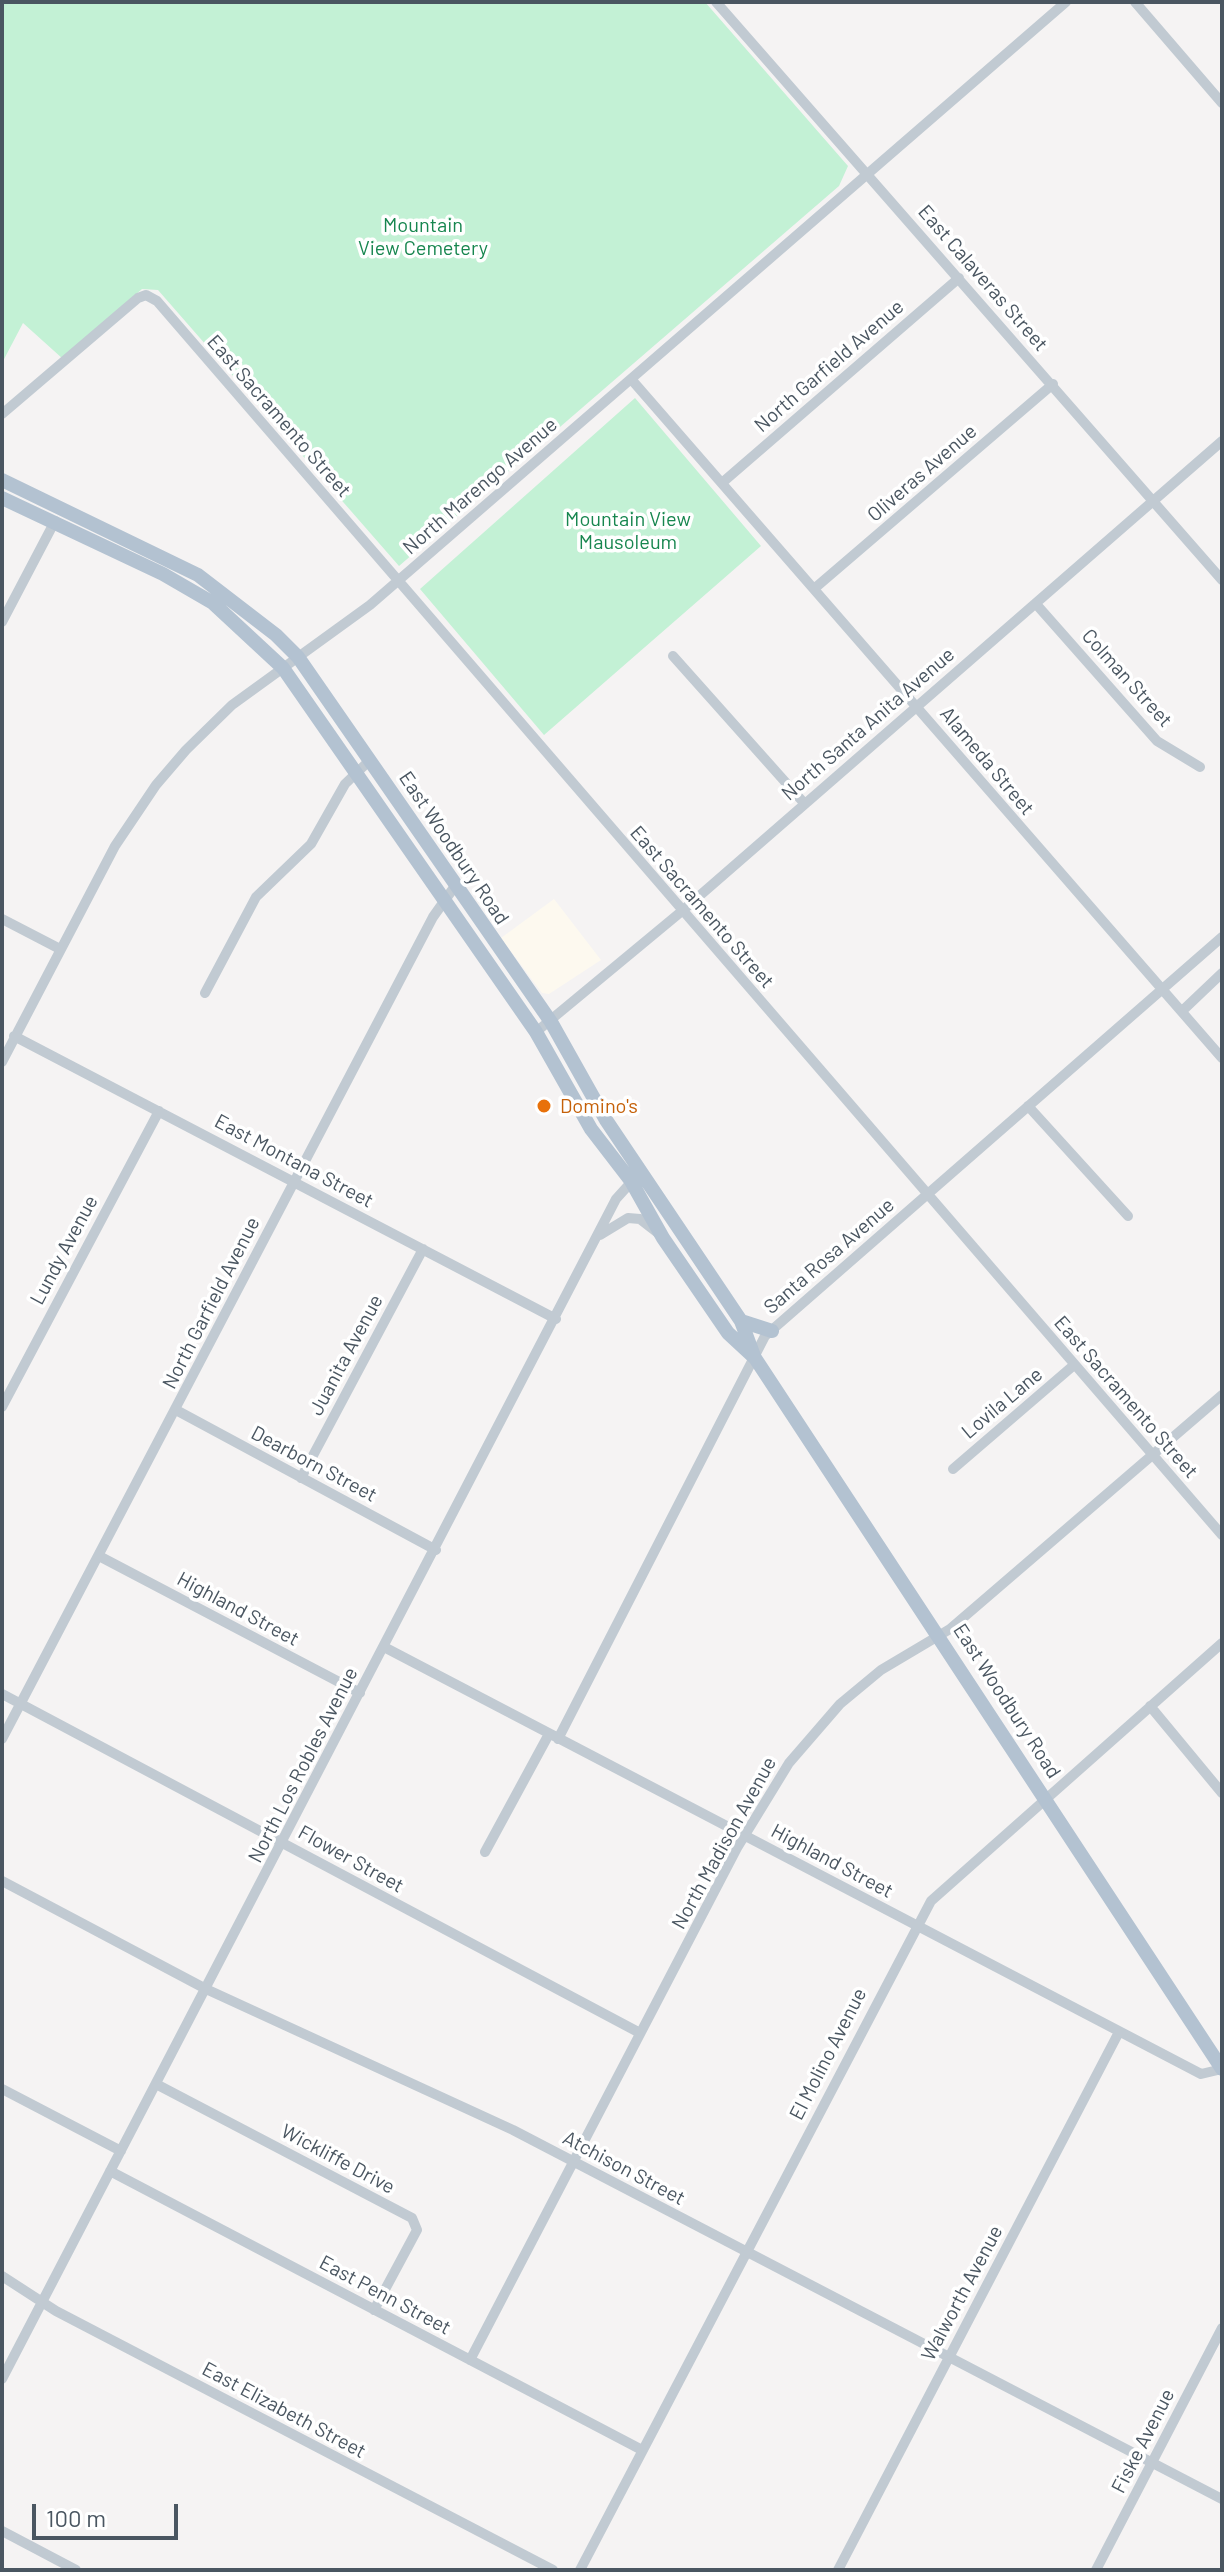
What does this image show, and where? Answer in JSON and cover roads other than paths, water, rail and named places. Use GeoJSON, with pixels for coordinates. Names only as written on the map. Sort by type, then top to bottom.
{"type":"FeatureCollection","features":[{"type":"Feature","properties":{"kind":"main road","name":"East Woodbury Road"},"geometry":{"type":"LineString","coordinates":[[2,480],[198,575],[276,635],[298,657],[551,1022],[637,1177],[663,1238],[728,1333],[755,1358]]}},
{"type":"Feature","properties":{"kind":"main road","name":"East Woodbury Road"},"geometry":{"type":"LineString","coordinates":[[2,498],[55,521],[213,603],[283,668],[536,1032],[573,1098],[637,1177],[741,1321],[755,1358],[1222,2069]]}},
{"type":"Feature","properties":{"kind":"main road"},"geometry":{"type":"LineString","coordinates":[[573,1098],[587,1089]]}},
{"type":"Feature","properties":{"kind":"main road"},"geometry":{"type":"LineString","coordinates":[[741,1321],[772,1331]]}},
{"type":"Feature","properties":{"kind":"street","name":"East Calaveras Street"},"geometry":{"type":"LineString","coordinates":[[716,2],[1222,580]]}},
{"type":"Feature","properties":{"kind":"street","name":"North Marengo Avenue"},"geometry":{"type":"LineString","coordinates":[[2,1062],[115,846],[156,785],[232,705],[397,582],[1066,2]]}},
{"type":"Feature","properties":{"kind":"street"},"geometry":{"type":"LineString","coordinates":[[1135,2],[1222,103]]}},
{"type":"Feature","properties":{"kind":"street","name":"North Garfield Avenue"},"geometry":{"type":"LineString","coordinates":[[723,482],[959,278]]}},
{"type":"Feature","properties":{"kind":"street","name":"East Sacramento Street"},"geometry":{"type":"LineString","coordinates":[[2,414],[138,298],[146,295],[157,301],[1222,1535]]}},
{"type":"Feature","properties":{"kind":"street","name":"Alameda Street"},"geometry":{"type":"LineString","coordinates":[[631,379],[1222,1058]]}},
{"type":"Feature","properties":{"kind":"street","name":"Oliveras Avenue"},"geometry":{"type":"LineString","coordinates":[[815,588],[1053,384]]}},
{"type":"Feature","properties":{"kind":"street","name":"North Santa Anita Avenue"},"geometry":{"type":"LineString","coordinates":[[536,1032],[682,911],[915,704],[1036,604],[1222,441]]}},
{"type":"Feature","properties":{"kind":"street"},"geometry":{"type":"LineString","coordinates":[[2,622],[55,521]]}},
{"type":"Feature","properties":{"kind":"street","name":"Colman Street"},"geometry":{"type":"LineString","coordinates":[[1036,604],[1157,741],[1200,767]]}},
{"type":"Feature","properties":{"kind":"street"},"geometry":{"type":"LineString","coordinates":[[673,656],[804,803]]}},
{"type":"Feature","properties":{"kind":"street"},"geometry":{"type":"LineString","coordinates":[[205,993],[256,897],[311,844],[345,784],[370,760]]}},
{"type":"Feature","properties":{"kind":"street","name":"North Garfield Avenue"},"geometry":{"type":"LineString","coordinates":[[2,1739],[433,917],[455,886]]}},
{"type":"Feature","properties":{"kind":"street"},"geometry":{"type":"LineString","coordinates":[[2,919],[60,949]]}},
{"type":"Feature","properties":{"kind":"street","name":"Santa Rosa Avenue"},"geometry":{"type":"LineString","coordinates":[[485,1852],[554,1736],[765,1336],[1222,937]]}},
{"type":"Feature","properties":{"kind":"street"},"geometry":{"type":"LineString","coordinates":[[1182,1011],[1222,973]]}},
{"type":"Feature","properties":{"kind":"street","name":"East Montana Street"},"geometry":{"type":"LineString","coordinates":[[14,1036],[556,1319]]}},
{"type":"Feature","properties":{"kind":"street"},"geometry":{"type":"LineString","coordinates":[[1028,1106],[1128,1216]]}},
{"type":"Feature","properties":{"kind":"street","name":"Lundy Avenue"},"geometry":{"type":"LineString","coordinates":[[2,1407],[159,1111]]}},
{"type":"Feature","properties":{"kind":"street","name":"North Los Robles Avenue"},"geometry":{"type":"LineString","coordinates":[[2,2379],[616,1199],[637,1177]]}},
{"type":"Feature","properties":{"kind":"street"},"geometry":{"type":"LineString","coordinates":[[598,1236],[628,1218],[640,1219],[663,1238]]}},
{"type":"Feature","properties":{"kind":"street","name":"Juanita Avenue"},"geometry":{"type":"LineString","coordinates":[[301,1478],[423,1249]]}},
{"type":"Feature","properties":{"kind":"street","name":"Lovila Lane"},"geometry":{"type":"LineString","coordinates":[[953,1469],[1074,1365]]}},
{"type":"Feature","properties":{"kind":"street","name":"North Madison Avenue"},"geometry":{"type":"LineString","coordinates":[[470,2360],[744,1835],[789,1763],[840,1704],[881,1670],[950,1629],[1222,1395]]}},
{"type":"Feature","properties":{"kind":"street","name":"Dearborn Street"},"geometry":{"type":"LineString","coordinates":[[176,1410],[436,1550]]}},
{"type":"Feature","properties":{"kind":"street","name":"Highland Street"},"geometry":{"type":"LineString","coordinates":[[99,1556],[360,1693]]}},
{"type":"Feature","properties":{"kind":"street","name":"El Molino Avenue"},"geometry":{"type":"LineString","coordinates":[[580,2570],[915,1926],[946,1886],[1222,1643]]}},
{"type":"Feature","properties":{"kind":"street","name":"Highland Street"},"geometry":{"type":"LineString","coordinates":[[384,1647],[1201,2074],[1222,2069]]}},
{"type":"Feature","properties":{"kind":"street","name":"Flower Street"},"geometry":{"type":"LineString","coordinates":[[2,1694],[640,2033]]}},
{"type":"Feature","properties":{"kind":"street"},"geometry":{"type":"LineString","coordinates":[[1150,1706],[1222,1793]]}},
{"type":"Feature","properties":{"kind":"street","name":"Atchison Street"},"geometry":{"type":"LineString","coordinates":[[2,1881],[206,1989],[574,2161],[1222,2499]]}},
{"type":"Feature","properties":{"kind":"street","name":"Walworth Avenue"},"geometry":{"type":"LineString","coordinates":[[838,2570],[1119,2032]]}},
{"type":"Feature","properties":{"kind":"street","name":"Wickliffe Drive"},"geometry":{"type":"LineString","coordinates":[[156,2084],[412,2218],[417,2230],[374,2310]]}},
{"type":"Feature","properties":{"kind":"street"},"geometry":{"type":"LineString","coordinates":[[2,2089],[121,2151]]}},
{"type":"Feature","properties":{"kind":"street","name":"East Penn Street"},"geometry":{"type":"LineString","coordinates":[[110,2171],[642,2450]]}},
{"type":"Feature","properties":{"kind":"street","name":"East Elizabeth Street"},"geometry":{"type":"LineString","coordinates":[[2,2276],[56,2311],[553,2570]]}},
{"type":"Feature","properties":{"kind":"street","name":"Fiske Avenue"},"geometry":{"type":"LineString","coordinates":[[1096,2570],[1222,2328]]}},
{"type":"Feature","properties":{"kind":"street"},"geometry":{"type":"LineString","coordinates":[[2,2531],[76,2570]]}},
{"type":"Feature","properties":{"kind":"place","name":"Domino's"},"geometry":{"type":"Point","coordinates":[544,1106]}},
{"type":"Feature","properties":{"kind":"park label","name":"Mountain View Cemetery"},"geometry":{"type":"Point","coordinates":[423,236]}},
{"type":"Feature","properties":{"kind":"park label","name":"Mountain View Mausoleum"},"geometry":{"type":"Point","coordinates":[628,530]}}]}
